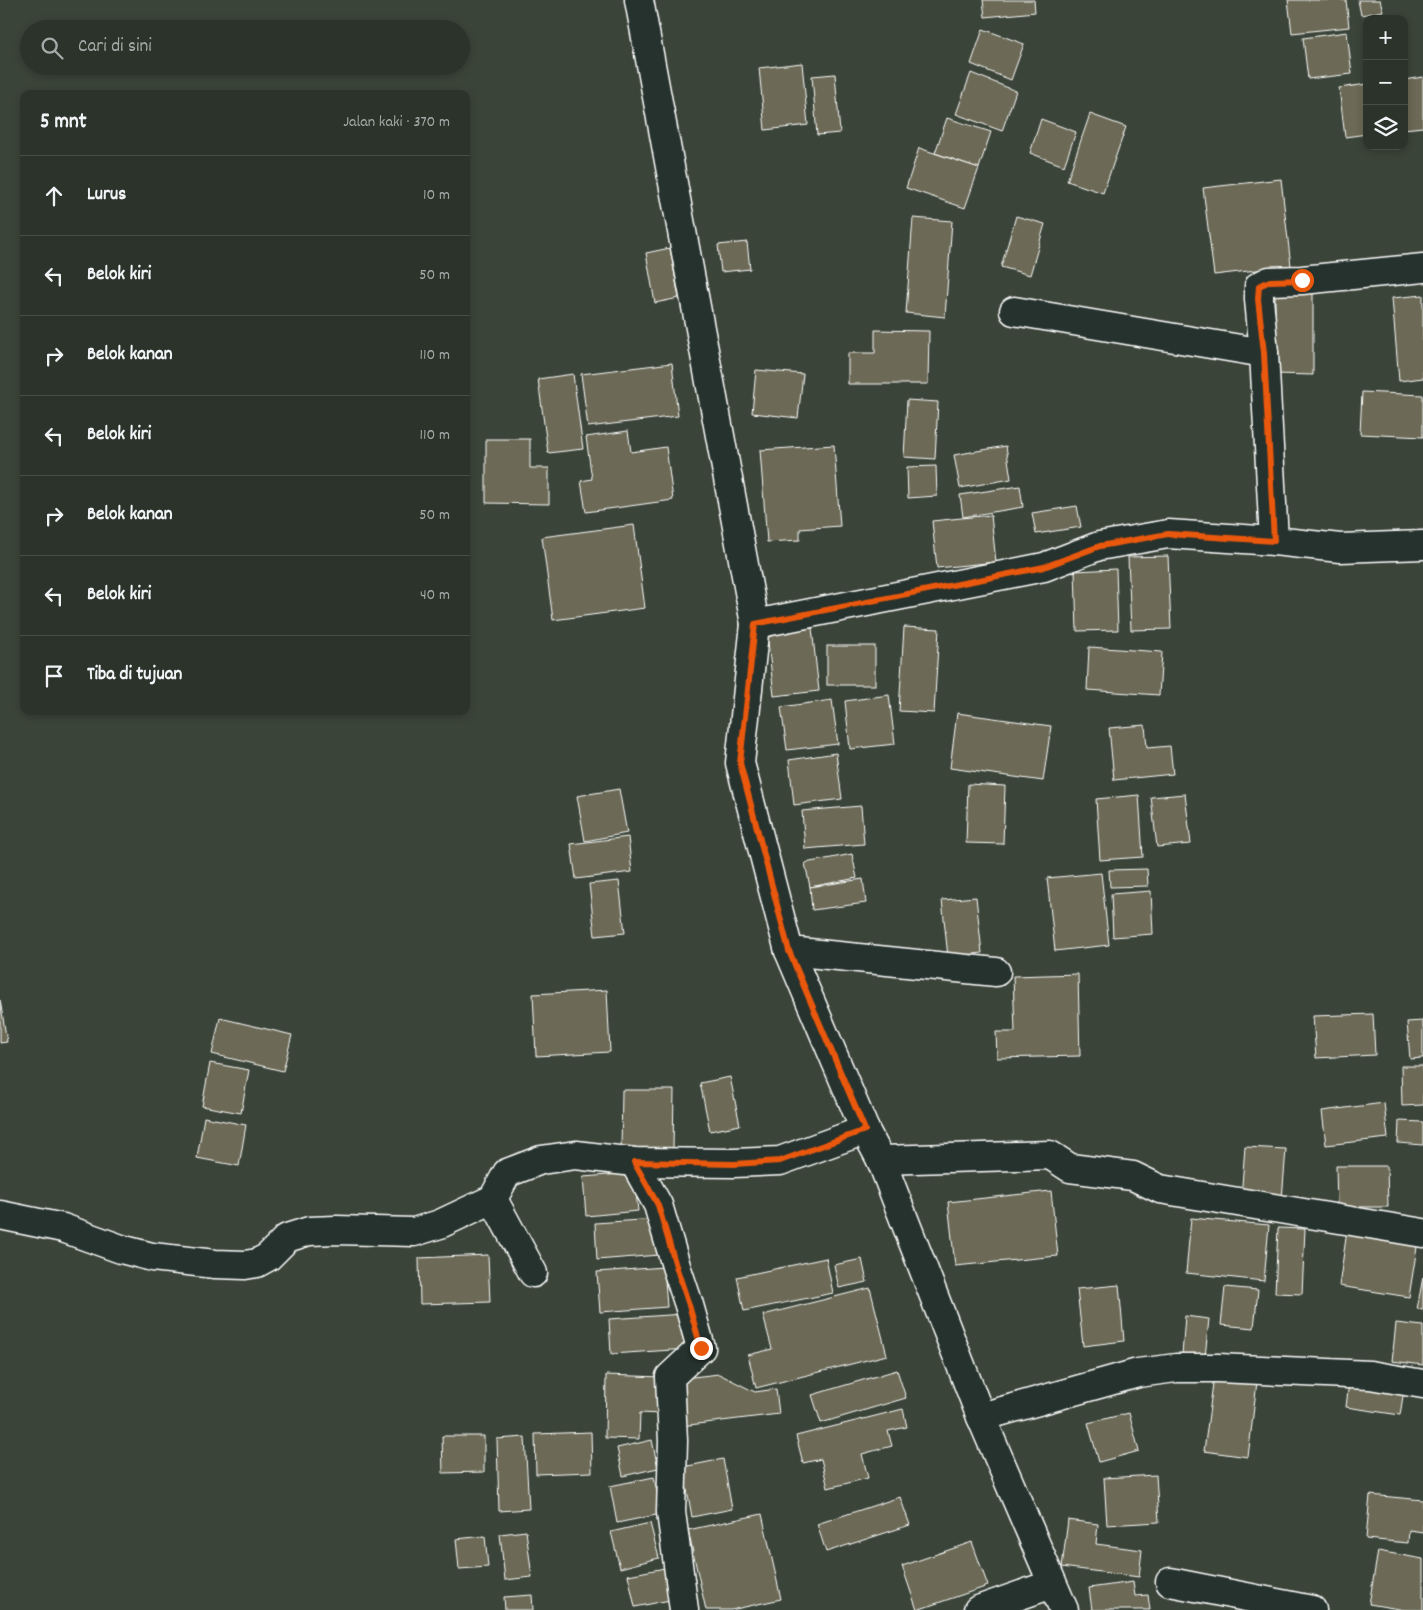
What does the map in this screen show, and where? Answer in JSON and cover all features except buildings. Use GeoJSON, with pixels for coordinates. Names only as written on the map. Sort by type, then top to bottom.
{"type":"FeatureCollection","features":[{"type":"Feature","properties":{"kind":"street"},"geometry":{"type":"LineString","coordinates":[[639,0],[755,624],[740,763],[789,951],[865,1130],[881,1160],[980,1417],[1064,1610]]}},
{"type":"Feature","properties":{"kind":"street"},"geometry":{"type":"LineString","coordinates":[[1274,541],[1264,353],[1258,299],[1259,286],[1270,281],[1302,280],[1423,268]]}},
{"type":"Feature","properties":{"kind":"street"},"geometry":{"type":"LineString","coordinates":[[1014,311],[1264,353]]}},
{"type":"Feature","properties":{"kind":"street"},"geometry":{"type":"LineString","coordinates":[[755,624],[1044,567],[1100,546],[1168,534],[1274,541],[1340,548],[1423,544]]}},
{"type":"Feature","properties":{"kind":"street"},"geometry":{"type":"LineString","coordinates":[[789,951],[996,972]]}},
{"type":"Feature","properties":{"kind":"street"},"geometry":{"type":"LineString","coordinates":[[0,1215],[63,1228],[121,1249],[152,1257],[215,1264],[245,1265],[257,1263],[268,1257],[287,1238],[309,1231],[414,1232],[440,1224],[493,1200],[507,1173],[541,1160],[576,1155],[634,1162],[734,1164],[780,1161],[865,1130]]}},
{"type":"Feature","properties":{"kind":"street"},"geometry":{"type":"LineString","coordinates":[[881,1160],[1050,1155],[1070,1168],[1133,1176],[1160,1189],[1423,1233]]}},
{"type":"Feature","properties":{"kind":"street"},"geometry":{"type":"LineString","coordinates":[[634,1162],[658,1205],[701,1348],[670,1378],[673,1441],[671,1512],[684,1610]]}},
{"type":"Feature","properties":{"kind":"street"},"geometry":{"type":"LineString","coordinates":[[493,1200],[533,1273]]}},
{"type":"Feature","properties":{"kind":"street"},"geometry":{"type":"LineString","coordinates":[[980,1417],[1138,1372],[1176,1368],[1218,1368],[1370,1376],[1423,1384]]}},
{"type":"Feature","properties":{"kind":"street"},"geometry":{"type":"LineString","coordinates":[[1170,1582],[1312,1610]]}},
{"type":"Feature","properties":{"kind":"street"},"geometry":{"type":"LineString","coordinates":[[978,1610],[1052,1584]]}},
{"type":"Feature","properties":{"kind":"route"},"geometry":{"type":"LineString","coordinates":[[701,1348],[658,1205],[634,1162],[734,1164],[780,1161],[865,1130],[789,951],[740,763],[755,624],[1044,567],[1100,546],[1168,534],[1274,541],[1264,353],[1258,299],[1259,286],[1270,281],[1302,280]]}}]}
